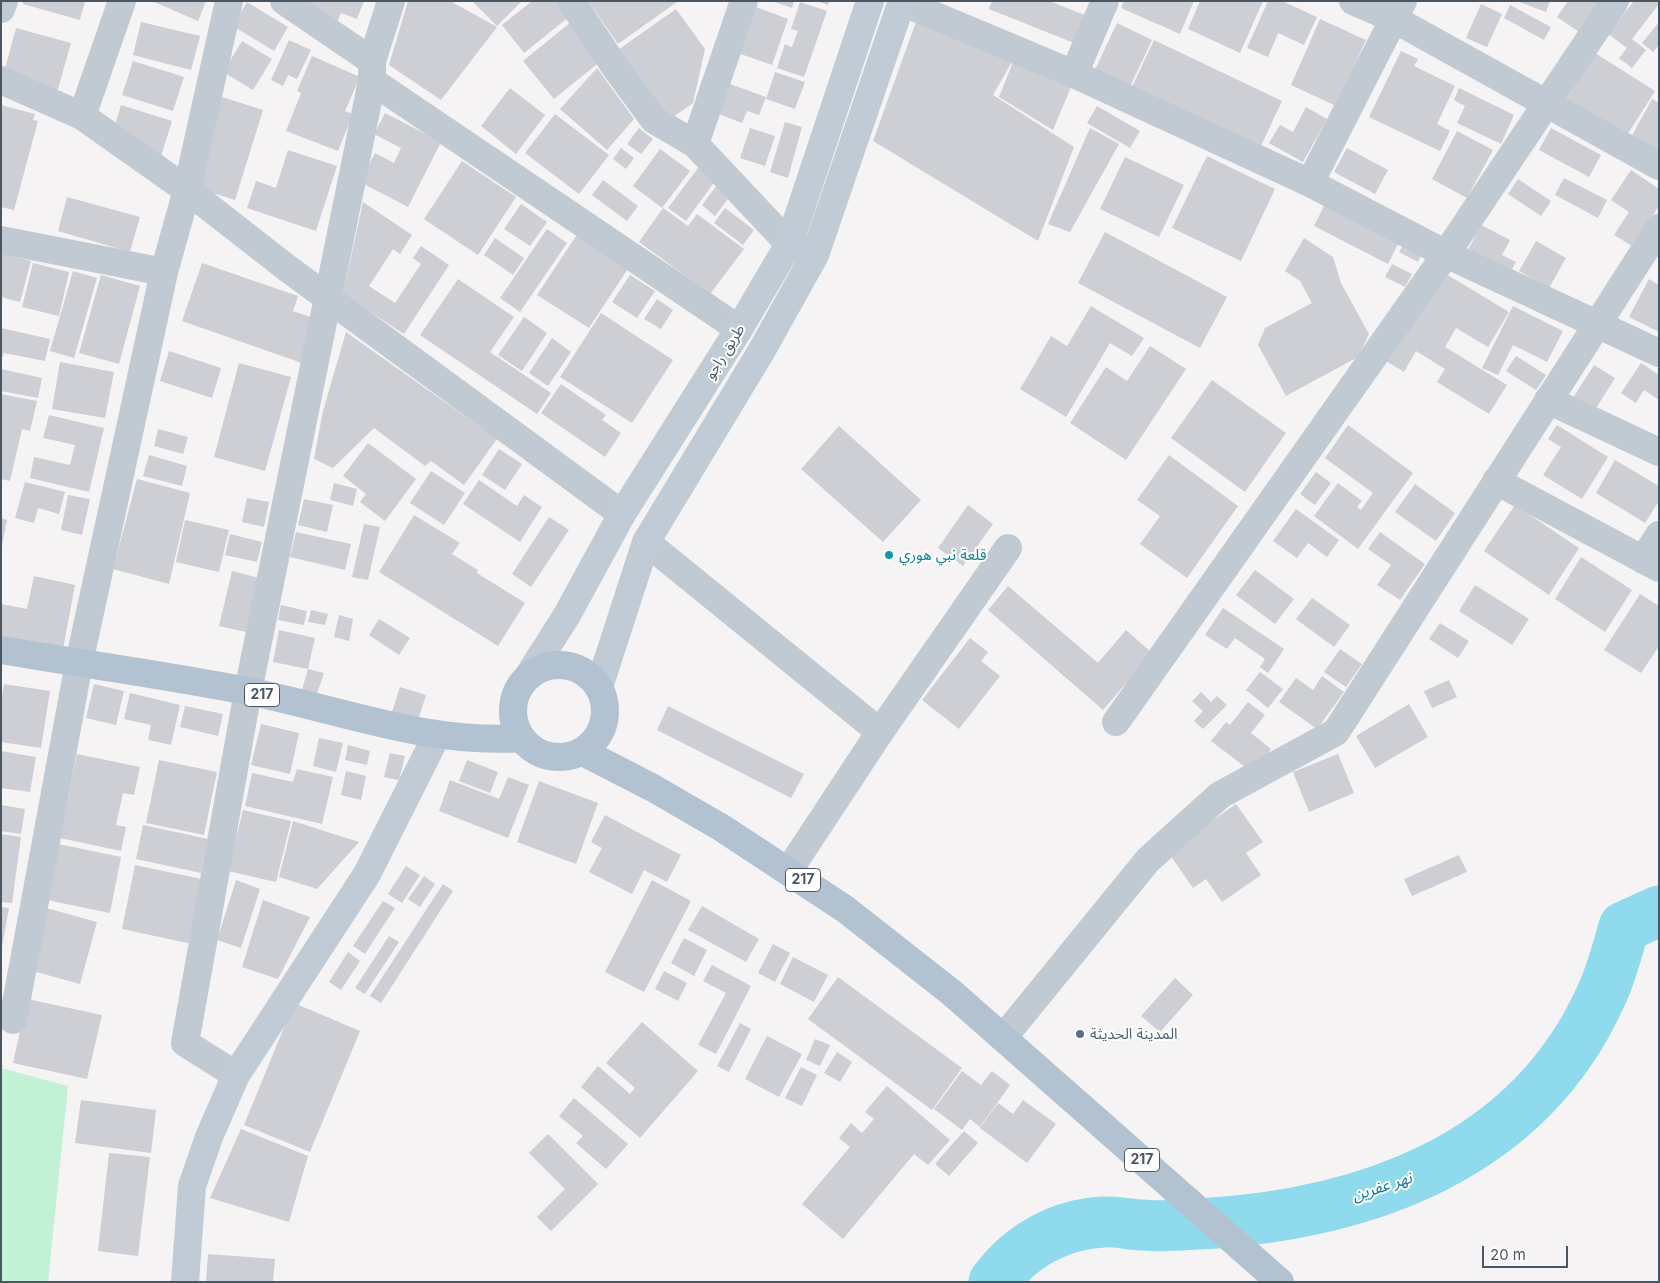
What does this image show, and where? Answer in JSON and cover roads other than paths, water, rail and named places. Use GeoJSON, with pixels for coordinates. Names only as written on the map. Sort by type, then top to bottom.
{"type":"FeatureCollection","features":[{"type":"Feature","properties":{"kind":"main road","name":"طريق راجو"},"geometry":{"type":"LineString","coordinates":[[527,678],[567,615],[622,514],[739,328],[788,244],[870,1]]}},
{"type":"Feature","properties":{"kind":"main road","name":"طريق راجو"},"geometry":{"type":"LineString","coordinates":[[599,687],[646,542],[762,350],[815,255],[902,2]]}},
{"type":"Feature","properties":{"kind":"main road","name":"217"},"geometry":{"type":"LineString","coordinates":[[1,650],[248,691],[437,735],[490,740],[522,738]]}},
{"type":"Feature","properties":{"kind":"main road"},"geometry":{"type":"LineString","coordinates":[[552,665],[565,665],[578,669],[590,676],[599,687],[604,698],[604,722],[592,744],[583,752],[561,758],[550,757],[529,747],[516,728],[513,704],[518,690],[527,678],[538,670],[552,665]]}},
{"type":"Feature","properties":{"kind":"main road"},"geometry":{"type":"LineString","coordinates":[[185,1282],[192,1186],[209,1137],[236,1075],[367,874],[437,735]]}},
{"type":"Feature","properties":{"kind":"main road","name":"217"},"geometry":{"type":"LineString","coordinates":[[583,752],[654,788],[790,870],[900,950],[1280,1282]]}},
{"type":"Feature","properties":{"kind":"street"},"geometry":{"type":"LineString","coordinates":[[1,9],[4,1]]}},
{"type":"Feature","properties":{"kind":"street"},"geometry":{"type":"LineString","coordinates":[[82,116],[122,1]]}},
{"type":"Feature","properties":{"kind":"street"},"geometry":{"type":"LineString","coordinates":[[14,1020],[79,663],[164,272],[187,190],[229,1]]}},
{"type":"Feature","properties":{"kind":"street"},"geometry":{"type":"LineString","coordinates":[[284,1],[372,71],[739,328]]}},
{"type":"Feature","properties":{"kind":"street"},"geometry":{"type":"LineString","coordinates":[[236,1075],[185,1043],[248,691],[372,71],[391,1]]}},
{"type":"Feature","properties":{"kind":"street"},"geometry":{"type":"LineString","coordinates":[[571,1],[614,67],[654,120],[695,144],[788,244],[815,255]]}},
{"type":"Feature","properties":{"kind":"street"},"geometry":{"type":"LineString","coordinates":[[695,144],[744,1]]}},
{"type":"Feature","properties":{"kind":"street"},"geometry":{"type":"LineString","coordinates":[[1074,74],[1105,1]]}},
{"type":"Feature","properties":{"kind":"street"},"geometry":{"type":"LineString","coordinates":[[1353,1],[1399,10],[1546,103],[1659,166]]}},
{"type":"Feature","properties":{"kind":"street"},"geometry":{"type":"LineString","coordinates":[[1116,722],[1446,254],[1615,1]]}},
{"type":"Feature","properties":{"kind":"street"},"geometry":{"type":"LineString","coordinates":[[902,2],[1074,74],[1310,182],[1446,254],[1659,353]]}},
{"type":"Feature","properties":{"kind":"street"},"geometry":{"type":"LineString","coordinates":[[1310,182],[1399,10]]}},
{"type":"Feature","properties":{"kind":"street"},"geometry":{"type":"LineString","coordinates":[[1,80],[82,116],[187,190],[287,268],[622,514]]}},
{"type":"Feature","properties":{"kind":"street"},"geometry":{"type":"LineString","coordinates":[[1003,1038],[1148,860],[1220,795],[1336,732],[1659,228]]}},
{"type":"Feature","properties":{"kind":"street"},"geometry":{"type":"LineString","coordinates":[[1,240],[164,272]]}},
{"type":"Feature","properties":{"kind":"street"},"geometry":{"type":"LineString","coordinates":[[1548,400],[1659,452]]}},
{"type":"Feature","properties":{"kind":"street"},"geometry":{"type":"LineString","coordinates":[[1496,481],[1651,564],[1659,535]]}},
{"type":"Feature","properties":{"kind":"street"},"geometry":{"type":"LineString","coordinates":[[646,542],[880,732]]}},
{"type":"Feature","properties":{"kind":"street"},"geometry":{"type":"LineString","coordinates":[[790,870],[880,732],[1008,548]]}},
{"type":"Feature","properties":{"kind":"waterway","name":"نهر عفرين"},"geometry":{"type":"LineString","coordinates":[[994,1282],[1004,1269],[1029,1248],[1042,1239],[1072,1227],[1104,1222],[1165,1226],[1261,1218],[1321,1207],[1379,1191],[1434,1168],[1485,1137],[1530,1100],[1569,1053],[1600,998],[1611,972],[1624,927],[1659,911]]}},
{"type":"Feature","properties":{"kind":"place","name":"قلعة نبي هوري"},"geometry":{"type":"Point","coordinates":[889,555]}},
{"type":"Feature","properties":{"kind":"place","name":"المدينة الحديثة"},"geometry":{"type":"Point","coordinates":[1080,1034]}}]}
